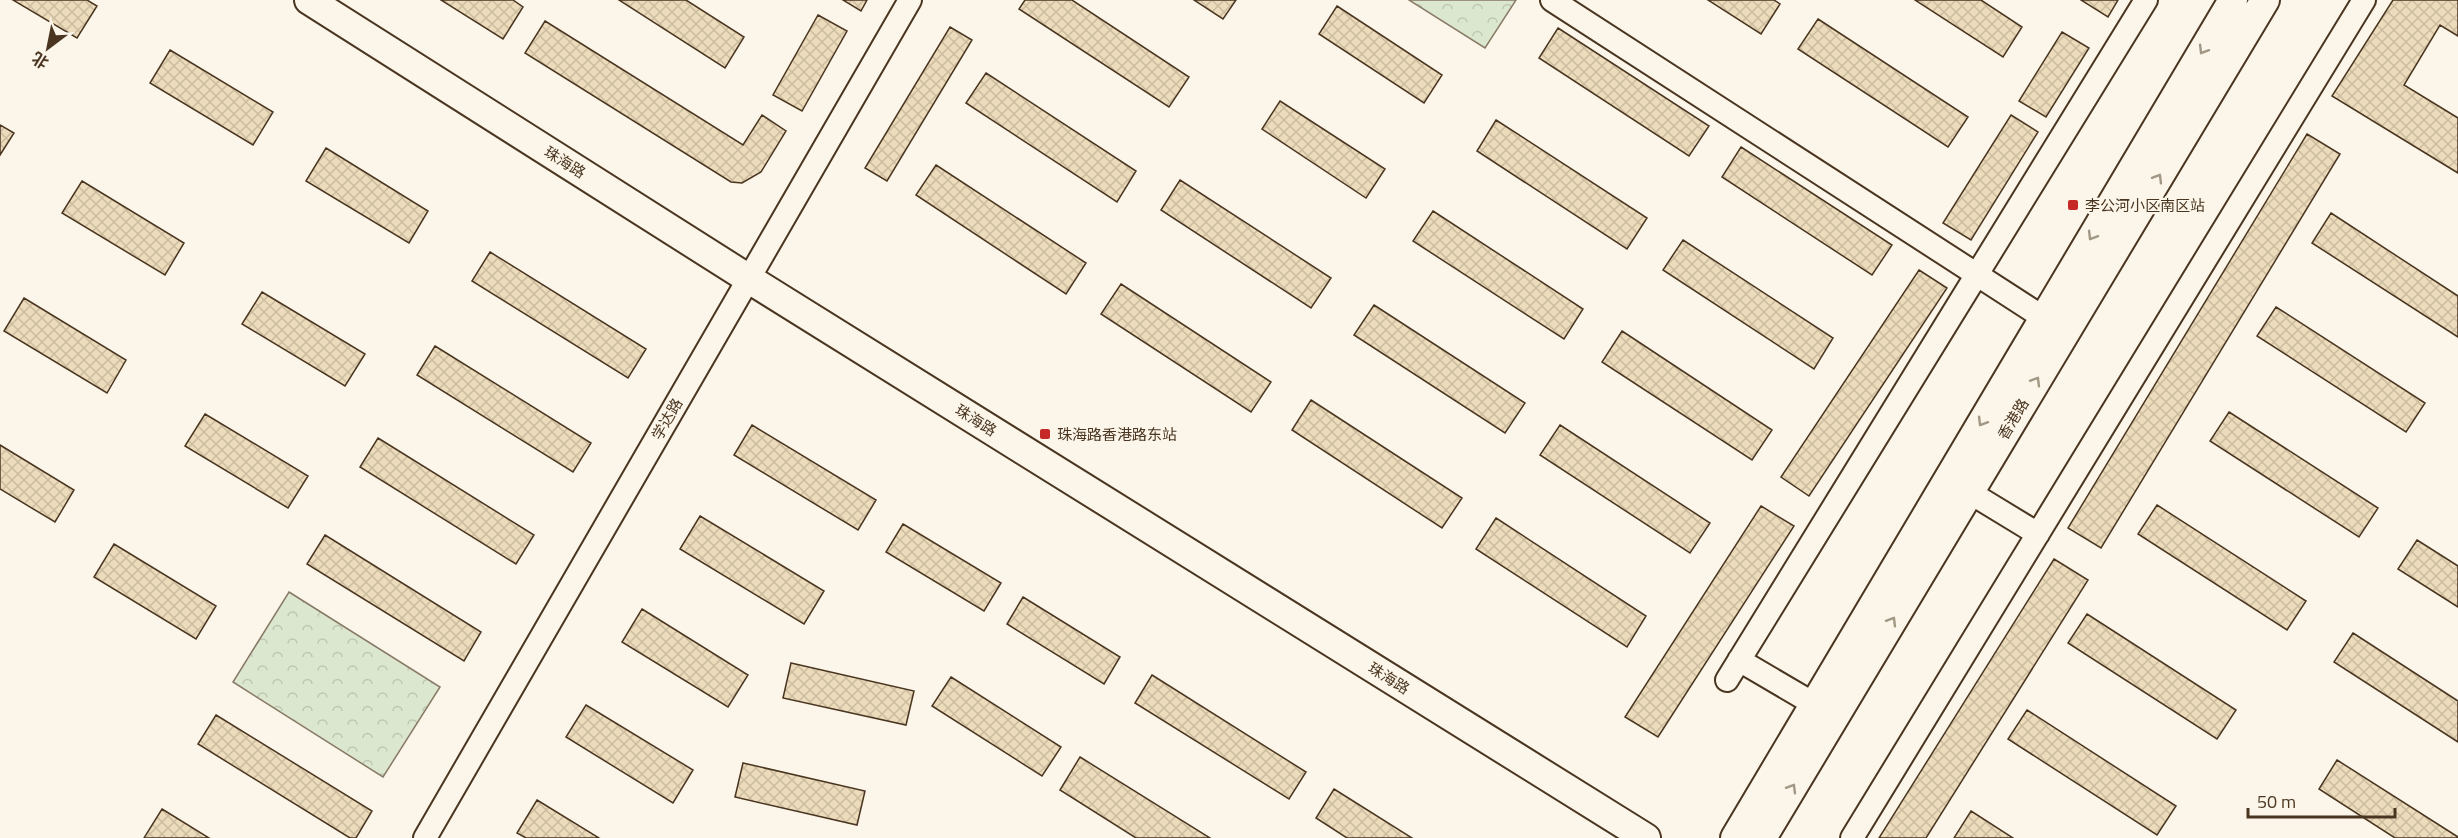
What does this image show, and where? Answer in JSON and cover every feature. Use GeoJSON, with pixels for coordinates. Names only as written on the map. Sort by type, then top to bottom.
{"type":"FeatureCollection","features":[{"type":"Feature","properties":{"kind":"main road","name":"珠海路"},"geometry":{"type":"LineString","coordinates":[[309,0],[749,279],[1646,838]]}},
{"type":"Feature","properties":{"kind":"main road","name":"香港路"},"geometry":{"type":"LineString","coordinates":[[1735,838],[2233,0]]}},
{"type":"Feature","properties":{"kind":"main road","name":"香港路"},"geometry":{"type":"LineString","coordinates":[[1762,838],[2265,0]]}},
{"type":"Feature","properties":{"kind":"street","name":"学达路"},"geometry":{"type":"LineString","coordinates":[[425,838],[910,0]]}},
{"type":"Feature","properties":{"kind":"street"},"geometry":{"type":"LineString","coordinates":[[1552,0],[2044,318]]}},
{"type":"Feature","properties":{"kind":"street"},"geometry":{"type":"LineString","coordinates":[[1727,680],[2146,0]]}},
{"type":"Feature","properties":{"kind":"street"},"geometry":{"type":"LineString","coordinates":[[1852,838],[2364,0]]}},
{"type":"Feature","properties":{"kind":"street"},"geometry":{"type":"LineString","coordinates":[[1969,492],[2038,534]]}},
{"type":"Feature","properties":{"kind":"street"},"geometry":{"type":"LineString","coordinates":[[1739,660],[1814,704]]}},
{"type":"Feature","properties":{"kind":"green space"},"geometry":{"type":"Polygon","coordinates":[[[1409,0],[1516,0],[1485,48],[1409,0]]]}},
{"type":"Feature","properties":{"kind":"green space"},"geometry":{"type":"Polygon","coordinates":[[[289,592],[440,687],[383,777],[233,682],[289,592]]]}},
{"type":"Feature","properties":{"kind":"building"},"geometry":{"type":"Polygon","coordinates":[[[13,0],[87,0],[97,6],[77,38],[13,0]]]}},
{"type":"Feature","properties":{"kind":"building"},"geometry":{"type":"Polygon","coordinates":[[[441,0],[513,0],[523,7],[503,39],[441,0]]]}},
{"type":"Feature","properties":{"kind":"building"},"geometry":{"type":"Polygon","coordinates":[[[619,0],[686,0],[744,37],[725,68],[619,0]]]}},
{"type":"Feature","properties":{"kind":"building"},"geometry":{"type":"Polygon","coordinates":[[[843,0],[867,0],[861,11],[843,0]]]}},
{"type":"Feature","properties":{"kind":"building"},"geometry":{"type":"Polygon","coordinates":[[[1025,0],[1072,0],[1189,77],[1169,107],[1019,9],[1025,0]]]}},
{"type":"Feature","properties":{"kind":"building"},"geometry":{"type":"Polygon","coordinates":[[[1194,0],[1236,0],[1223,19],[1194,0]]]}},
{"type":"Feature","properties":{"kind":"building"},"geometry":{"type":"Polygon","coordinates":[[[1708,0],[1774,0],[1780,4],[1761,34],[1708,0]]]}},
{"type":"Feature","properties":{"kind":"building"},"geometry":{"type":"Polygon","coordinates":[[[1915,0],[1981,0],[2022,27],[2003,57],[1915,0]]]}},
{"type":"Feature","properties":{"kind":"building"},"geometry":{"type":"Polygon","coordinates":[[[2081,0],[2118,0],[2108,17],[2081,0]]]}},
{"type":"Feature","properties":{"kind":"building"},"geometry":{"type":"Polygon","coordinates":[[[2393,0],[2458,0],[2458,36],[2440,25],[2404,85],[2458,118],[2458,173],[2332,96],[2393,0]]]}},
{"type":"Feature","properties":{"kind":"building"},"geometry":{"type":"Polygon","coordinates":[[[1337,6],[1442,75],[1424,103],[1319,34],[1337,6]]]}},
{"type":"Feature","properties":{"kind":"building"},"geometry":{"type":"Polygon","coordinates":[[[818,15],[847,31],[802,111],[773,95],[818,15]]]}},
{"type":"Feature","properties":{"kind":"building"},"geometry":{"type":"Polygon","coordinates":[[[1818,19],[1968,117],[1948,147],[1798,49],[1818,19]]]}},
{"type":"Feature","properties":{"kind":"building"},"geometry":{"type":"Polygon","coordinates":[[[545,21],[743,145],[762,115],[786,131],[761,172],[742,183],[731,182],[525,53],[545,21]]]}},
{"type":"Feature","properties":{"kind":"building"},"geometry":{"type":"Polygon","coordinates":[[[950,27],[972,40],[887,181],[865,168],[950,27]]]}},
{"type":"Feature","properties":{"kind":"building"},"geometry":{"type":"Polygon","coordinates":[[[1558,28],[1709,126],[1689,156],[1539,58],[1558,28]]]}},
{"type":"Feature","properties":{"kind":"building"},"geometry":{"type":"Polygon","coordinates":[[[2062,32],[2089,48],[2046,117],[2019,101],[2062,32]]]}},
{"type":"Feature","properties":{"kind":"building"},"geometry":{"type":"Polygon","coordinates":[[[170,50],[273,112],[253,145],[150,83],[170,50]]]}},
{"type":"Feature","properties":{"kind":"building"},"geometry":{"type":"Polygon","coordinates":[[[986,73],[1136,171],[1117,202],[966,103],[986,73]]]}},
{"type":"Feature","properties":{"kind":"building"},"geometry":{"type":"Polygon","coordinates":[[[1280,101],[1385,169],[1366,198],[1262,129],[1280,101]]]}},
{"type":"Feature","properties":{"kind":"building"},"geometry":{"type":"Polygon","coordinates":[[[2011,115],[2038,132],[1971,240],[1943,223],[2011,115]]]}},
{"type":"Feature","properties":{"kind":"building"},"geometry":{"type":"Polygon","coordinates":[[[1496,120],[1647,218],[1627,249],[1477,151],[1496,120]]]}},
{"type":"Feature","properties":{"kind":"building"},"geometry":{"type":"Polygon","coordinates":[[[0,125],[14,133],[0,155],[0,125]]]}},
{"type":"Feature","properties":{"kind":"building"},"geometry":{"type":"Polygon","coordinates":[[[2307,134],[2340,154],[2101,548],[2068,528],[2307,134]]]}},
{"type":"Feature","properties":{"kind":"building"},"geometry":{"type":"Polygon","coordinates":[[[1741,147],[1892,245],[1872,275],[1722,177],[1741,147]]]}},
{"type":"Feature","properties":{"kind":"building"},"geometry":{"type":"Polygon","coordinates":[[[326,148],[428,211],[409,243],[306,181],[326,148]]]}},
{"type":"Feature","properties":{"kind":"building"},"geometry":{"type":"Polygon","coordinates":[[[936,165],[1086,263],[1066,294],[916,195],[936,165]]]}},
{"type":"Feature","properties":{"kind":"building"},"geometry":{"type":"Polygon","coordinates":[[[1180,180],[1331,278],[1311,308],[1161,210],[1180,180]]]}},
{"type":"Feature","properties":{"kind":"building"},"geometry":{"type":"Polygon","coordinates":[[[82,181],[184,243],[165,275],[62,213],[82,181]]]}},
{"type":"Feature","properties":{"kind":"building"},"geometry":{"type":"Polygon","coordinates":[[[1433,211],[1583,309],[1564,339],[1413,241],[1433,211]]]}},
{"type":"Feature","properties":{"kind":"building"},"geometry":{"type":"Polygon","coordinates":[[[2331,213],[2458,296],[2458,337],[2312,243],[2331,213]]]}},
{"type":"Feature","properties":{"kind":"building"},"geometry":{"type":"Polygon","coordinates":[[[1683,240],[1833,338],[1814,369],[1663,270],[1683,240]]]}},
{"type":"Feature","properties":{"kind":"building"},"geometry":{"type":"Polygon","coordinates":[[[490,252],[646,349],[628,378],[472,281],[490,252]]]}},
{"type":"Feature","properties":{"kind":"building"},"geometry":{"type":"Polygon","coordinates":[[[1919,270],[1947,288],[1809,496],[1781,477],[1919,270]]]}},
{"type":"Feature","properties":{"kind":"building"},"geometry":{"type":"Polygon","coordinates":[[[1121,284],[1271,382],[1251,412],[1101,314],[1121,284]]]}},
{"type":"Feature","properties":{"kind":"building"},"geometry":{"type":"Polygon","coordinates":[[[262,292],[365,354],[345,386],[242,324],[262,292]]]}},
{"type":"Feature","properties":{"kind":"building"},"geometry":{"type":"Polygon","coordinates":[[[24,298],[126,360],[107,393],[4,331],[24,298]]]}},
{"type":"Feature","properties":{"kind":"building"},"geometry":{"type":"Polygon","coordinates":[[[1374,305],[1525,403],[1505,433],[1354,335],[1374,305]]]}},
{"type":"Feature","properties":{"kind":"building"},"geometry":{"type":"Polygon","coordinates":[[[2276,307],[2425,403],[2406,432],[2257,336],[2276,307]]]}},
{"type":"Feature","properties":{"kind":"building"},"geometry":{"type":"Polygon","coordinates":[[[1622,331],[1772,430],[1752,460],[1602,362],[1622,331]]]}},
{"type":"Feature","properties":{"kind":"building"},"geometry":{"type":"Polygon","coordinates":[[[435,346],[591,443],[573,472],[417,375],[435,346]]]}},
{"type":"Feature","properties":{"kind":"building"},"geometry":{"type":"Polygon","coordinates":[[[1311,400],[1462,498],[1442,528],[1292,430],[1311,400]]]}},
{"type":"Feature","properties":{"kind":"building"},"geometry":{"type":"Polygon","coordinates":[[[2229,412],[2378,508],[2359,537],[2210,441],[2229,412]]]}},
{"type":"Feature","properties":{"kind":"building"},"geometry":{"type":"Polygon","coordinates":[[[205,414],[308,476],[288,508],[185,446],[205,414]]]}},
{"type":"Feature","properties":{"kind":"building"},"geometry":{"type":"Polygon","coordinates":[[[752,425],[876,500],[858,530],[734,455],[752,425]]]}},
{"type":"Feature","properties":{"kind":"building"},"geometry":{"type":"Polygon","coordinates":[[[1560,425],[1710,523],[1690,553],[1540,455],[1560,425]]]}},
{"type":"Feature","properties":{"kind":"building"},"geometry":{"type":"Polygon","coordinates":[[[378,438],[534,535],[516,564],[360,467],[378,438]]]}},
{"type":"Feature","properties":{"kind":"building"},"geometry":{"type":"Polygon","coordinates":[[[0,445],[74,490],[55,522],[0,489],[0,445]]]}},
{"type":"Feature","properties":{"kind":"building"},"geometry":{"type":"Polygon","coordinates":[[[2157,505],[2306,601],[2287,630],[2138,534],[2157,505]]]}},
{"type":"Feature","properties":{"kind":"building"},"geometry":{"type":"Polygon","coordinates":[[[1761,506],[1794,526],[1658,737],[1625,717],[1761,506]]]}},
{"type":"Feature","properties":{"kind":"building"},"geometry":{"type":"Polygon","coordinates":[[[700,516],[824,591],[804,624],[680,549],[700,516]]]}},
{"type":"Feature","properties":{"kind":"building"},"geometry":{"type":"Polygon","coordinates":[[[1496,518],[1646,616],[1627,647],[1476,549],[1496,518]]]}},
{"type":"Feature","properties":{"kind":"building"},"geometry":{"type":"Polygon","coordinates":[[[903,524],[1001,583],[984,611],[886,552],[903,524]]]}},
{"type":"Feature","properties":{"kind":"building"},"geometry":{"type":"Polygon","coordinates":[[[325,535],[481,632],[464,661],[307,564],[325,535]]]}},
{"type":"Feature","properties":{"kind":"building"},"geometry":{"type":"Polygon","coordinates":[[[2417,540],[2458,566],[2458,607],[2398,569],[2417,540]]]}},
{"type":"Feature","properties":{"kind":"building"},"geometry":{"type":"Polygon","coordinates":[[[114,544],[216,606],[196,639],[94,577],[114,544]]]}},
{"type":"Feature","properties":{"kind":"building"},"geometry":{"type":"Polygon","coordinates":[[[2054,559],[2088,580],[1926,838],[1879,838],[2054,559]]]}},
{"type":"Feature","properties":{"kind":"building"},"geometry":{"type":"Polygon","coordinates":[[[1023,597],[1120,657],[1104,684],[1007,624],[1023,597]]]}},
{"type":"Feature","properties":{"kind":"building"},"geometry":{"type":"Polygon","coordinates":[[[642,609],[748,675],[728,707],[622,642],[642,609]]]}},
{"type":"Feature","properties":{"kind":"building"},"geometry":{"type":"Polygon","coordinates":[[[2087,614],[2236,710],[2217,739],[2068,643],[2087,614]]]}},
{"type":"Feature","properties":{"kind":"building"},"geometry":{"type":"Polygon","coordinates":[[[2353,633],[2458,701],[2458,742],[2334,662],[2353,633]]]}},
{"type":"Feature","properties":{"kind":"building"},"geometry":{"type":"Polygon","coordinates":[[[791,663],[914,691],[906,725],[783,698],[791,663]]]}},
{"type":"Feature","properties":{"kind":"building"},"geometry":{"type":"Polygon","coordinates":[[[1152,675],[1306,772],[1289,799],[1135,703],[1152,675]]]}},
{"type":"Feature","properties":{"kind":"building"},"geometry":{"type":"Polygon","coordinates":[[[951,677],[1061,747],[1042,776],[932,706],[951,677]]]}},
{"type":"Feature","properties":{"kind":"building"},"geometry":{"type":"Polygon","coordinates":[[[586,705],[693,770],[673,803],[566,737],[586,705]]]}},
{"type":"Feature","properties":{"kind":"building"},"geometry":{"type":"Polygon","coordinates":[[[2027,710],[2176,806],[2157,835],[2008,739],[2027,710]]]}},
{"type":"Feature","properties":{"kind":"building"},"geometry":{"type":"Polygon","coordinates":[[[216,715],[372,811],[356,838],[350,838],[198,744],[216,715]]]}},
{"type":"Feature","properties":{"kind":"building"},"geometry":{"type":"Polygon","coordinates":[[[1080,757],[1210,838],[1136,838],[1060,790],[1080,757]]]}},
{"type":"Feature","properties":{"kind":"building"},"geometry":{"type":"Polygon","coordinates":[[[2337,760],[2458,838],[2395,838],[2319,789],[2337,760]]]}},
{"type":"Feature","properties":{"kind":"building"},"geometry":{"type":"Polygon","coordinates":[[[743,763],[865,791],[857,825],[735,797],[743,763]]]}},
{"type":"Feature","properties":{"kind":"building"},"geometry":{"type":"Polygon","coordinates":[[[1334,789],[1412,838],[1347,838],[1316,818],[1334,789]]]}},
{"type":"Feature","properties":{"kind":"building"},"geometry":{"type":"Polygon","coordinates":[[[537,800],[599,838],[526,838],[517,833],[537,800]]]}},
{"type":"Feature","properties":{"kind":"building"},"geometry":{"type":"Polygon","coordinates":[[[162,809],[209,838],[144,838],[162,809]]]}},
{"type":"Feature","properties":{"kind":"building"},"geometry":{"type":"Polygon","coordinates":[[[1971,811],[2013,838],[1954,838],[1971,811]]]}},
{"type":"Feature","properties":{"kind":"place","name":"李公河小区南区站"},"geometry":{"type":"Point","coordinates":[2073,205]}},
{"type":"Feature","properties":{"kind":"place","name":"珠海路香港路东站"},"geometry":{"type":"Point","coordinates":[1045,434]}}]}
